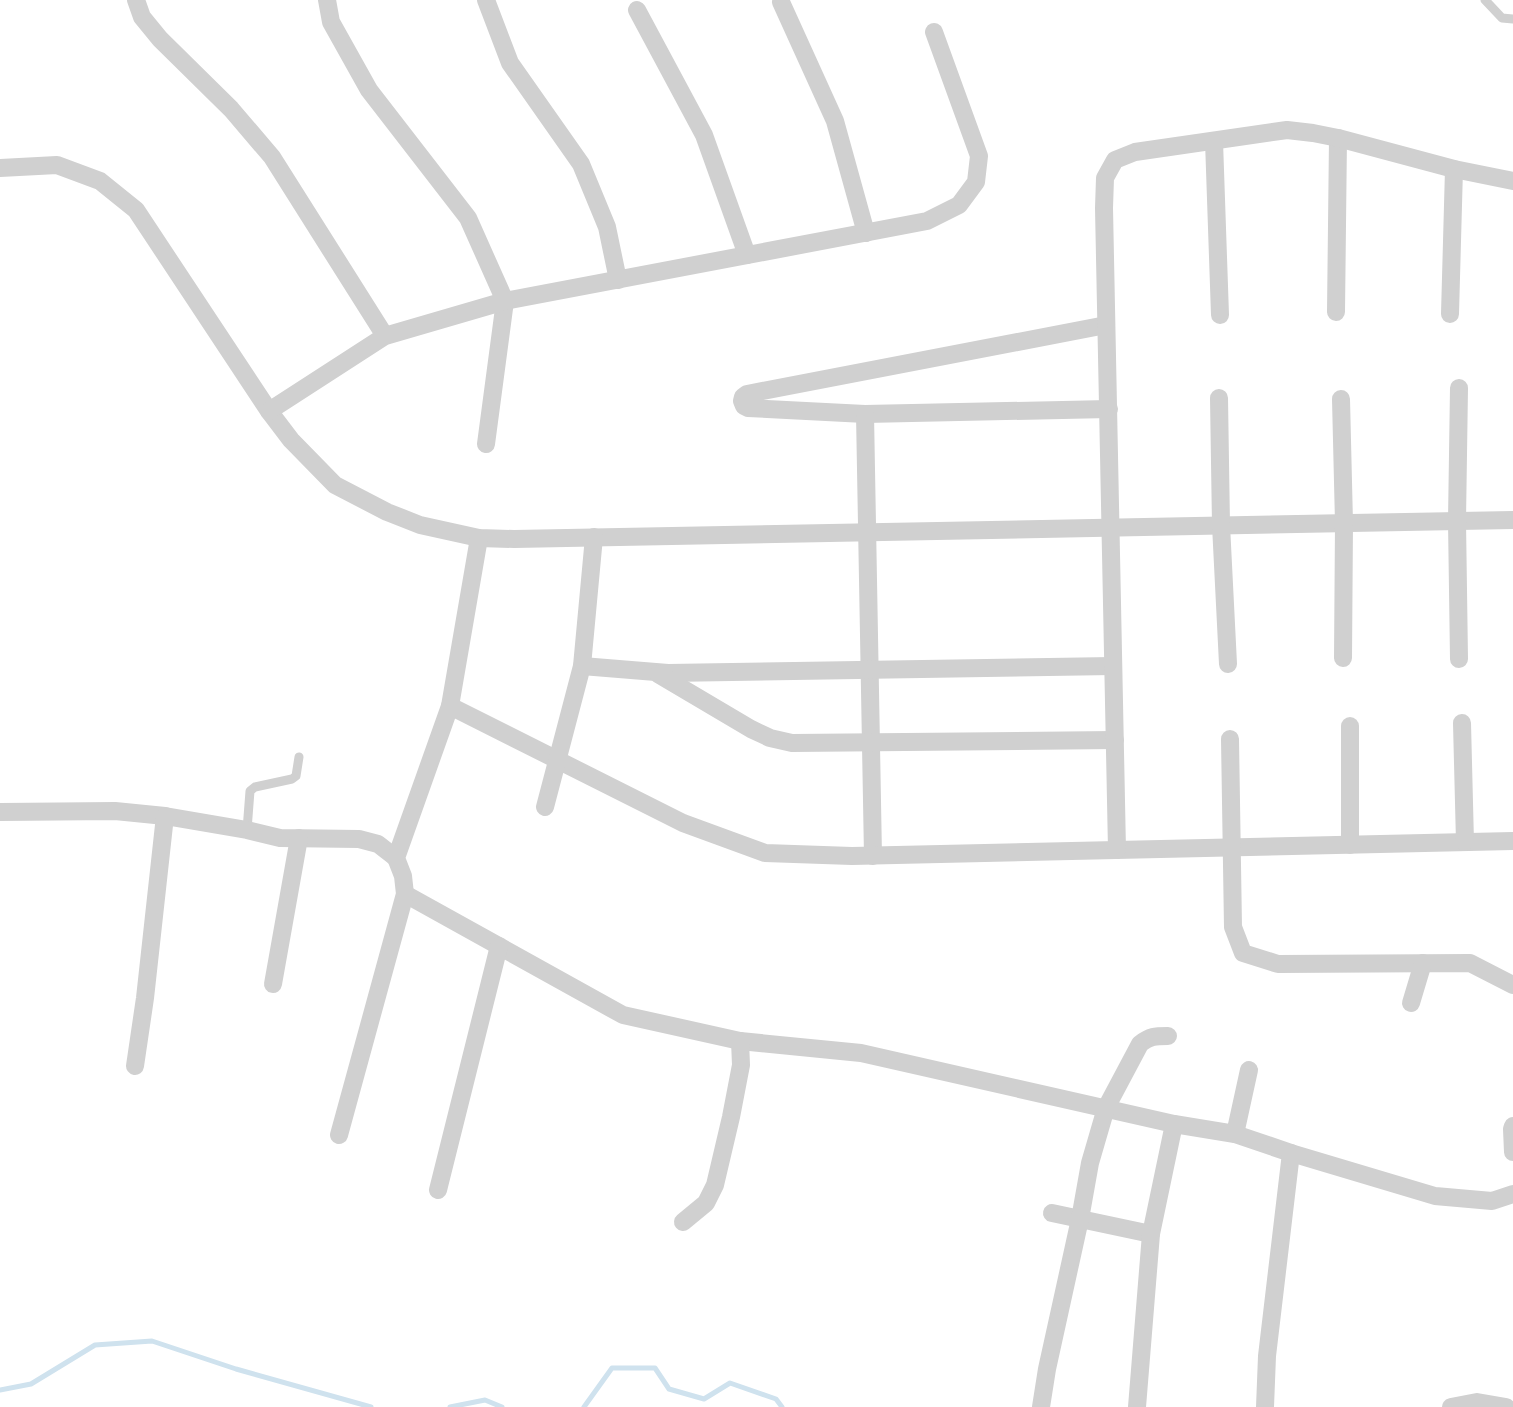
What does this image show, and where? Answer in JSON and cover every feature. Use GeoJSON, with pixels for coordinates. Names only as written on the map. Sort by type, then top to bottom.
{"type":"FeatureCollection","features":[{"type":"Feature","properties":{"kind":"street"},"geometry":{"type":"LineString","coordinates":[[136,0],[142,17],[160,39],[231,109],[272,157],[385,336]]}},
{"type":"Feature","properties":{"kind":"street"},"geometry":{"type":"LineString","coordinates":[[327,0],[331,22],[369,90],[468,218],[505,301],[486,444]]}},
{"type":"Feature","properties":{"kind":"street"},"geometry":{"type":"LineString","coordinates":[[486,0],[510,64],[581,164],[607,228],[618,280]]}},
{"type":"Feature","properties":{"kind":"street"},"geometry":{"type":"LineString","coordinates":[[781,2],[835,121],[866,232]]}},
{"type":"Feature","properties":{"kind":"street"},"geometry":{"type":"LineString","coordinates":[[636,10],[704,135],[747,255]]}},
{"type":"Feature","properties":{"kind":"street"},"geometry":{"type":"LineString","coordinates":[[269,411],[385,336],[505,301],[927,221],[958,205],[976,182],[979,156],[934,32]]}},
{"type":"Feature","properties":{"kind":"street"},"geometry":{"type":"LineString","coordinates":[[1117,850],[1104,208],[1105,178],[1115,160],[1135,152],[1286,130],[1338,138],[1454,169],[1513,181]]}},
{"type":"Feature","properties":{"kind":"street"},"geometry":{"type":"LineString","coordinates":[[1336,312],[1338,138]]}},
{"type":"Feature","properties":{"kind":"street"},"geometry":{"type":"LineString","coordinates":[[1214,140],[1220,315]]}},
{"type":"Feature","properties":{"kind":"street"},"geometry":{"type":"LineString","coordinates":[[0,168],[57,165],[100,181],[136,210],[290,440],[335,484],[387,512],[420,525],[479,538],[514,539],[1513,520]]}},
{"type":"Feature","properties":{"kind":"street"},"geometry":{"type":"LineString","coordinates":[[1450,314],[1454,169]]}},
{"type":"Feature","properties":{"kind":"street"},"geometry":{"type":"LineString","coordinates":[[1106,324],[747,394],[742,397],[742,401],[744,406],[748,408],[865,414],[1108,410]]}},
{"type":"Feature","properties":{"kind":"street"},"geometry":{"type":"LineString","coordinates":[[1459,388],[1459,659]]}},
{"type":"Feature","properties":{"kind":"street"},"geometry":{"type":"LineString","coordinates":[[1219,398],[1221,525],[1228,664]]}},
{"type":"Feature","properties":{"kind":"street"},"geometry":{"type":"LineString","coordinates":[[1341,399],[1344,523],[1343,658]]}},
{"type":"Feature","properties":{"kind":"street"},"geometry":{"type":"LineString","coordinates":[[865,414],[873,856]]}},
{"type":"Feature","properties":{"kind":"street"},"geometry":{"type":"LineString","coordinates":[[545,807],[582,666],[594,537]]}},
{"type":"Feature","properties":{"kind":"street"},"geometry":{"type":"LineString","coordinates":[[396,858],[450,706],[479,538]]}},
{"type":"Feature","properties":{"kind":"street"},"geometry":{"type":"LineString","coordinates":[[582,666],[655,672],[1113,666]]}},
{"type":"Feature","properties":{"kind":"street"},"geometry":{"type":"LineString","coordinates":[[655,672],[751,729],[770,738],[792,743],[1115,740]]}},
{"type":"Feature","properties":{"kind":"street"},"geometry":{"type":"LineString","coordinates":[[450,706],[682,823],[765,853],[873,856],[1513,841]]}},
{"type":"Feature","properties":{"kind":"street"},"geometry":{"type":"LineString","coordinates":[[1462,724],[1465,842]]}},
{"type":"Feature","properties":{"kind":"street"},"geometry":{"type":"LineString","coordinates":[[1350,726],[1350,844]]}},
{"type":"Feature","properties":{"kind":"street"},"geometry":{"type":"LineString","coordinates":[[1230,738],[1233,927],[1243,953],[1278,964],[1470,963],[1513,985]]}},
{"type":"Feature","properties":{"kind":"street"},"geometry":{"type":"LineString","coordinates":[[0,812],[115,811],[165,816],[247,830],[280,838],[359,839],[378,844],[396,858],[403,876],[405,894],[339,1134]]}},
{"type":"Feature","properties":{"kind":"street"},"geometry":{"type":"LineString","coordinates":[[134,1066],[145,998],[165,816]]}},
{"type":"Feature","properties":{"kind":"street"},"geometry":{"type":"LineString","coordinates":[[273,984],[298,838]]}},
{"type":"Feature","properties":{"kind":"street"},"geometry":{"type":"LineString","coordinates":[[405,894],[623,1015],[740,1041],[861,1053],[1174,1124],[1235,1134],[1291,1153],[1436,1196],[1492,1201],[1513,1194]]}},
{"type":"Feature","properties":{"kind":"street"},"geometry":{"type":"LineString","coordinates":[[438,1190],[499,946]]}},
{"type":"Feature","properties":{"kind":"street"},"geometry":{"type":"LineString","coordinates":[[1411,1003],[1423,963]]}},
{"type":"Feature","properties":{"kind":"street"},"geometry":{"type":"LineString","coordinates":[[1041,1407],[1047,1369],[1080,1219],[1090,1163],[1106,1108],[1140,1044],[1147,1038],[1154,1036],[1168,1036]]}},
{"type":"Feature","properties":{"kind":"street"},"geometry":{"type":"LineString","coordinates":[[683,1222],[706,1203],[715,1185],[732,1117],[741,1065],[740,1041]]}},
{"type":"Feature","properties":{"kind":"street"},"geometry":{"type":"LineString","coordinates":[[1235,1134],[1249,1070]]}},
{"type":"Feature","properties":{"kind":"street"},"geometry":{"type":"LineString","coordinates":[[1137,1407],[1151,1234],[1174,1124]]}},
{"type":"Feature","properties":{"kind":"street"},"geometry":{"type":"LineString","coordinates":[[1513,1126],[1513,1152]]}},
{"type":"Feature","properties":{"kind":"street"},"geometry":{"type":"LineString","coordinates":[[1265,1407],[1267,1356],[1291,1153]]}},
{"type":"Feature","properties":{"kind":"street"},"geometry":{"type":"LineString","coordinates":[[1052,1213],[1151,1234]]}},
{"type":"Feature","properties":{"kind":"street"},"geometry":{"type":"LineString","coordinates":[[1451,1407],[1477,1402],[1506,1407]]}},
{"type":"Feature","properties":{"kind":"lane"},"geometry":{"type":"LineString","coordinates":[[1485,0],[1502,18],[1513,19]]}},
{"type":"Feature","properties":{"kind":"lane"},"geometry":{"type":"LineString","coordinates":[[247,830],[250,791],[255,787],[292,779],[296,776],[299,757]]}},
{"type":"Feature","properties":{"kind":"waterway"},"geometry":{"type":"LineString","coordinates":[[0,1390],[31,1384],[95,1345],[152,1341],[236,1369],[371,1407]]}},
{"type":"Feature","properties":{"kind":"waterway"},"geometry":{"type":"LineString","coordinates":[[584,1407],[612,1368],[655,1368],[669,1389],[704,1399],[730,1383],[776,1399],[782,1407]]}},
{"type":"Feature","properties":{"kind":"waterway"},"geometry":{"type":"LineString","coordinates":[[450,1407],[485,1400],[502,1407]]}}]}
